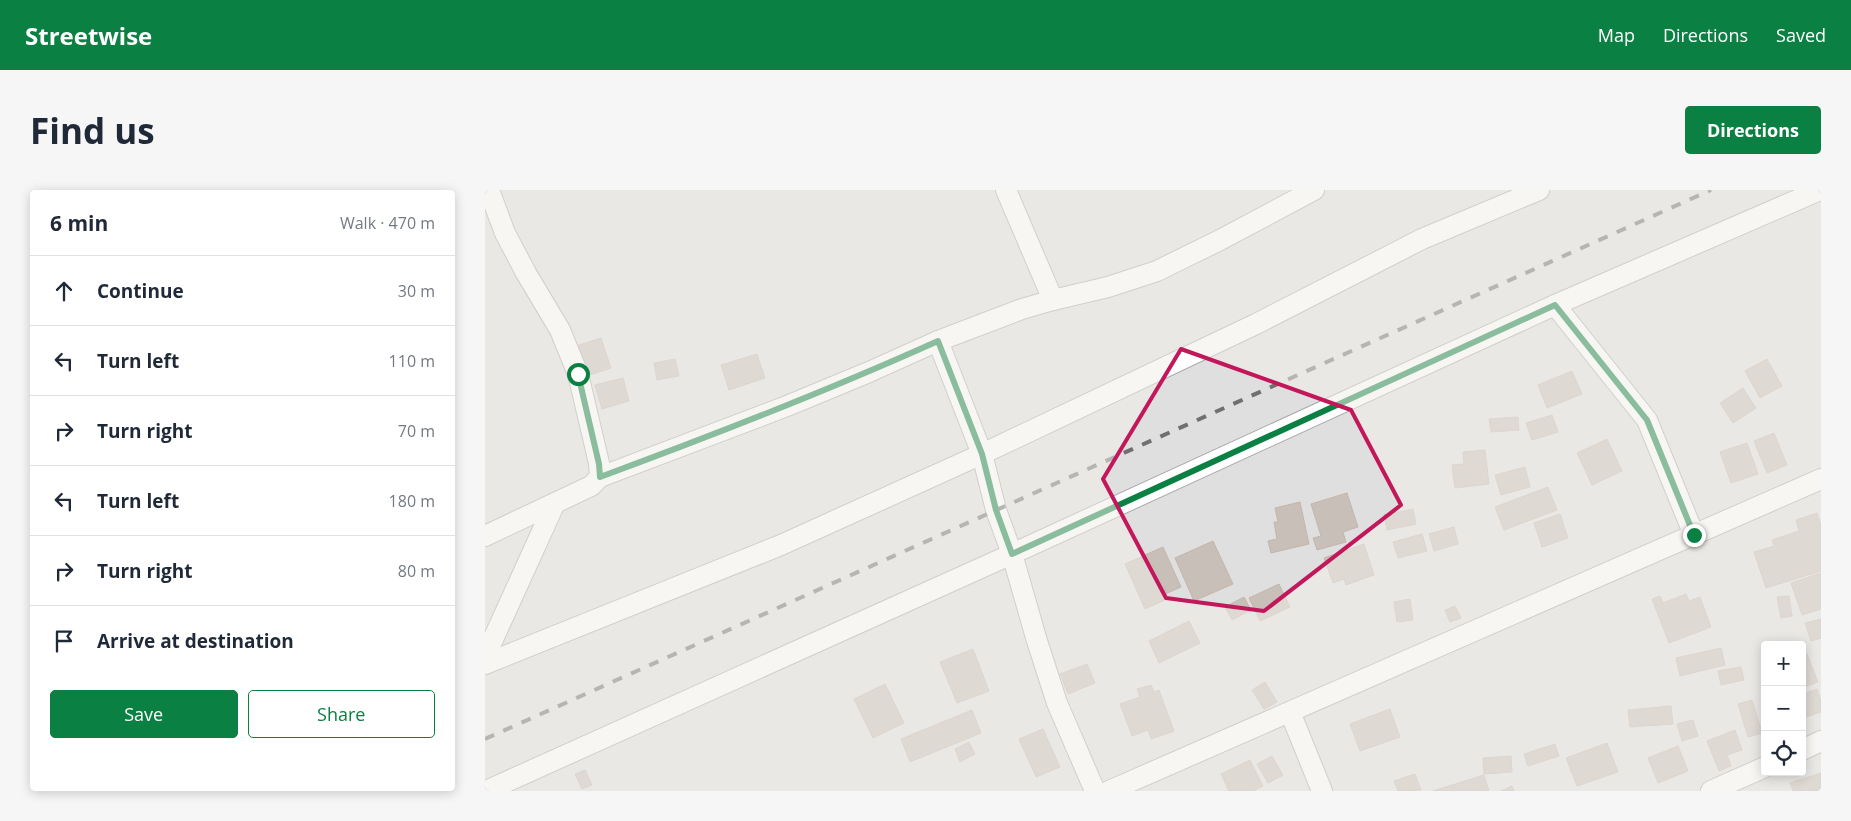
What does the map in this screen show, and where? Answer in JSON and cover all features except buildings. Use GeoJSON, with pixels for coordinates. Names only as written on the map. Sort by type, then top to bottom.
{"type":"FeatureCollection","features":[{"type":"Feature","properties":{"kind":"street"},"geometry":{"type":"LineString","coordinates":[[489,190],[505,232],[526,273],[560,330],[578,374],[599,464],[600,477]]}},
{"type":"Feature","properties":{"kind":"street"},"geometry":{"type":"LineString","coordinates":[[1006,190],[1053,300]]}},
{"type":"Feature","properties":{"kind":"street"},"geometry":{"type":"LineString","coordinates":[[485,536],[554,505],[591,486],[600,477],[787,406],[938,341],[1022,309],[1108,287],[1157,271],[1314,190]]}},
{"type":"Feature","properties":{"kind":"street"},"geometry":{"type":"LineString","coordinates":[[485,664],[781,545],[982,454],[1256,324],[1422,239],[1539,190]]}},
{"type":"Feature","properties":{"kind":"street"},"geometry":{"type":"LineString","coordinates":[[486,791],[1012,554],[1555,305],[1820,190]]}},
{"type":"Feature","properties":{"kind":"street"},"geometry":{"type":"LineString","coordinates":[[1555,305],[1647,420],[1694,535]]}},
{"type":"Feature","properties":{"kind":"street"},"geometry":{"type":"LineString","coordinates":[[938,341],[982,454],[996,510],[1012,554],[1057,703],[1095,791]]}},
{"type":"Feature","properties":{"kind":"street"},"geometry":{"type":"LineString","coordinates":[[1109,791],[1821,479]]}},
{"type":"Feature","properties":{"kind":"street"},"geometry":{"type":"LineString","coordinates":[[485,657],[554,505]]}},
{"type":"Feature","properties":{"kind":"street"},"geometry":{"type":"LineString","coordinates":[[1290,712],[1322,791]]}},
{"type":"Feature","properties":{"kind":"street"},"geometry":{"type":"LineString","coordinates":[[1806,748],[1821,741]]}},
{"type":"Feature","properties":{"kind":"street"},"geometry":{"type":"LineString","coordinates":[[1711,791],[1761,769]]}},
{"type":"Feature","properties":{"kind":"highlighted area"},"geometry":{"type":"Polygon","coordinates":[[[1181,349],[1351,410],[1401,505],[1264,611],[1166,598],[1103,479],[1181,349]]]}},
{"type":"Feature","properties":{"kind":"shaded area"},"geometry":{"type":"Polygon","coordinates":[[[485,190],[1821,190],[1821,791],[485,791],[485,190]]]}},
{"type":"Feature","properties":{"kind":"railway"},"geometry":{"type":"LineString","coordinates":[[485,739],[1711,190]]}},
{"type":"Feature","properties":{"kind":"route"},"geometry":{"type":"LineString","coordinates":[[578,374],[599,464],[600,477],[787,406],[938,341],[982,454],[996,510],[1012,554],[1555,305],[1647,420],[1694,535]]}}]}
